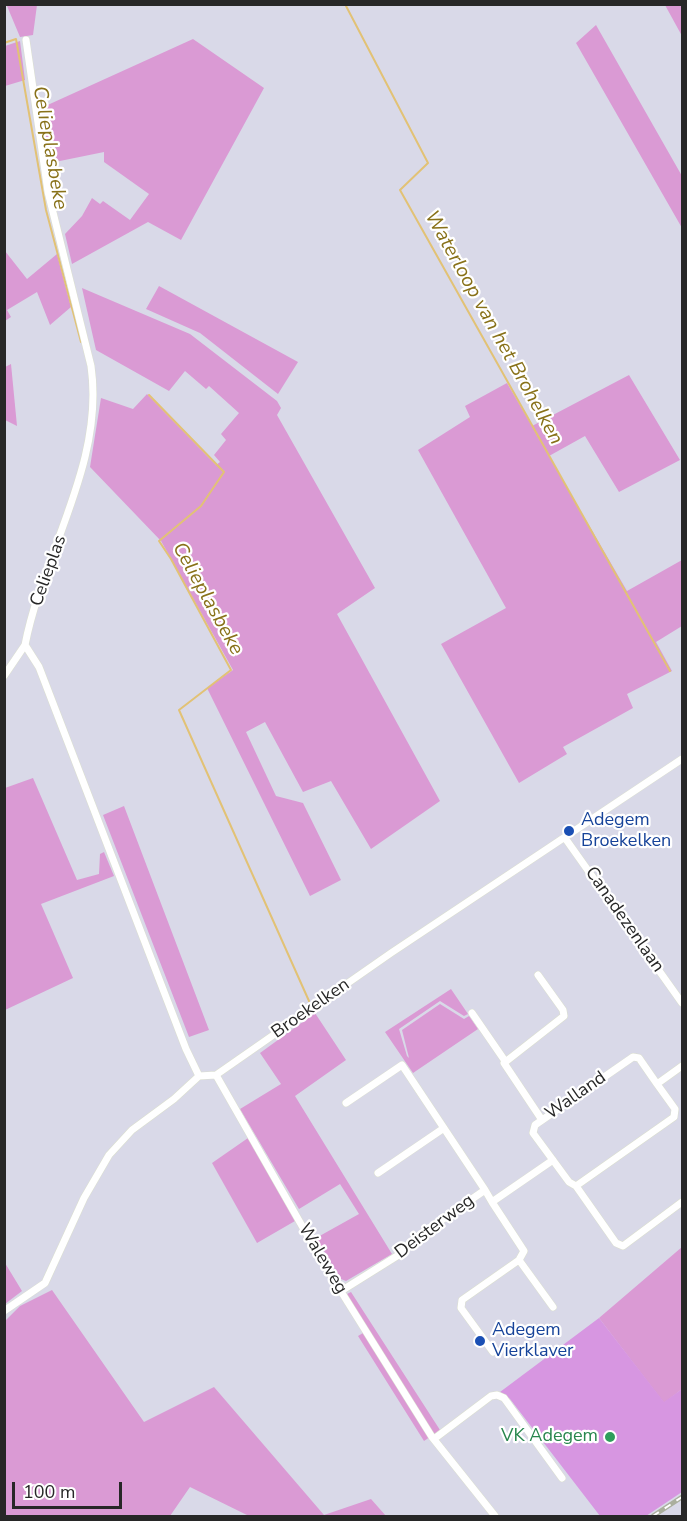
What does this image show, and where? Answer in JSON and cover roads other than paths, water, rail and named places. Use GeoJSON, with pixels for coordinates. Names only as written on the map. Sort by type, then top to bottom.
{"type":"FeatureCollection","features":[{"type":"Feature","properties":{"kind":"street","name":"Celieplas"},"geometry":{"type":"LineString","coordinates":[[4,676],[25,645],[29,627],[61,537],[80,472],[93,392],[91,366],[48,192],[26,40]]}},
{"type":"Feature","properties":{"kind":"street"},"geometry":{"type":"LineString","coordinates":[[25,645],[39,667],[186,1049],[199,1076]]}},
{"type":"Feature","properties":{"kind":"street","name":"Broekelken"},"geometry":{"type":"LineString","coordinates":[[216,1075],[391,953],[682,759]]}},
{"type":"Feature","properties":{"kind":"street","name":"Canadezenlaan"},"geometry":{"type":"LineString","coordinates":[[565,838],[682,1003]]}},
{"type":"Feature","properties":{"kind":"street"},"geometry":{"type":"LineString","coordinates":[[538,975],[563,1010],[564,1016],[505,1061],[504,1067],[542,1120]]}},
{"type":"Feature","properties":{"kind":"street"},"geometry":{"type":"LineString","coordinates":[[472,1013],[505,1061]]}},
{"type":"Feature","properties":{"kind":"street","name":"Walland"},"geometry":{"type":"LineString","coordinates":[[633,1057],[639,1058],[657,1084],[675,1109],[674,1117],[576,1186],[569,1182],[533,1133],[535,1125],[633,1057]]}},
{"type":"Feature","properties":{"kind":"street"},"geometry":{"type":"LineString","coordinates":[[346,1103],[402,1065],[485,1190]]}},
{"type":"Feature","properties":{"kind":"street"},"geometry":{"type":"LineString","coordinates":[[657,1084],[682,1066]]}},
{"type":"Feature","properties":{"kind":"street"},"geometry":{"type":"LineString","coordinates":[[4,1311],[45,1283],[84,1198],[114,1148],[199,1076],[216,1075]]}},
{"type":"Feature","properties":{"kind":"street","name":"Waleweg"},"geometry":{"type":"LineString","coordinates":[[216,1075],[340,1291],[434,1439],[495,1516]]}},
{"type":"Feature","properties":{"kind":"street"},"geometry":{"type":"LineString","coordinates":[[378,1173],[444,1128]]}},
{"type":"Feature","properties":{"kind":"street","name":"Deisterweg"},"geometry":{"type":"LineString","coordinates":[[340,1291],[397,1256],[414,1239],[485,1190],[492,1202],[553,1160]]}},
{"type":"Feature","properties":{"kind":"street"},"geometry":{"type":"LineString","coordinates":[[576,1186],[616,1243],[623,1246],[682,1202]]}},
{"type":"Feature","properties":{"kind":"street"},"geometry":{"type":"LineString","coordinates":[[492,1202],[524,1251],[519,1260],[462,1300],[461,1308],[493,1352]]}},
{"type":"Feature","properties":{"kind":"street"},"geometry":{"type":"LineString","coordinates":[[519,1260],[553,1307]]}},
{"type":"Feature","properties":{"kind":"street"},"geometry":{"type":"LineString","coordinates":[[434,1439],[491,1396],[497,1395],[504,1398],[562,1478]]}},
{"type":"Feature","properties":{"kind":"waterway","name":"Waterloop van het Brohelken"},"geometry":{"type":"LineString","coordinates":[[345,4],[428,163],[400,190],[670,671]]}},
{"type":"Feature","properties":{"kind":"waterway","name":"Celieplasbeke"},"geometry":{"type":"LineString","coordinates":[[4,43],[16,39],[46,210],[81,342]]}},
{"type":"Feature","properties":{"kind":"waterway","name":"Celieplasbeke"},"geometry":{"type":"LineString","coordinates":[[149,395],[224,472],[201,506],[159,541],[231,670],[179,710],[309,1001]]}},
{"type":"Feature","properties":{"kind":"railway"},"geometry":{"type":"LineString","coordinates":[[653,1516],[682,1497]]}},
{"type":"Feature","properties":{"kind":"place","name":"Adegem Broekelken"},"geometry":{"type":"Point","coordinates":[569,831]}},
{"type":"Feature","properties":{"kind":"place","name":"Adegem Vierklaver"},"geometry":{"type":"Point","coordinates":[480,1341]}},
{"type":"Feature","properties":{"kind":"place","name":"VK Adegem"},"geometry":{"type":"Point","coordinates":[610,1437]}}]}
